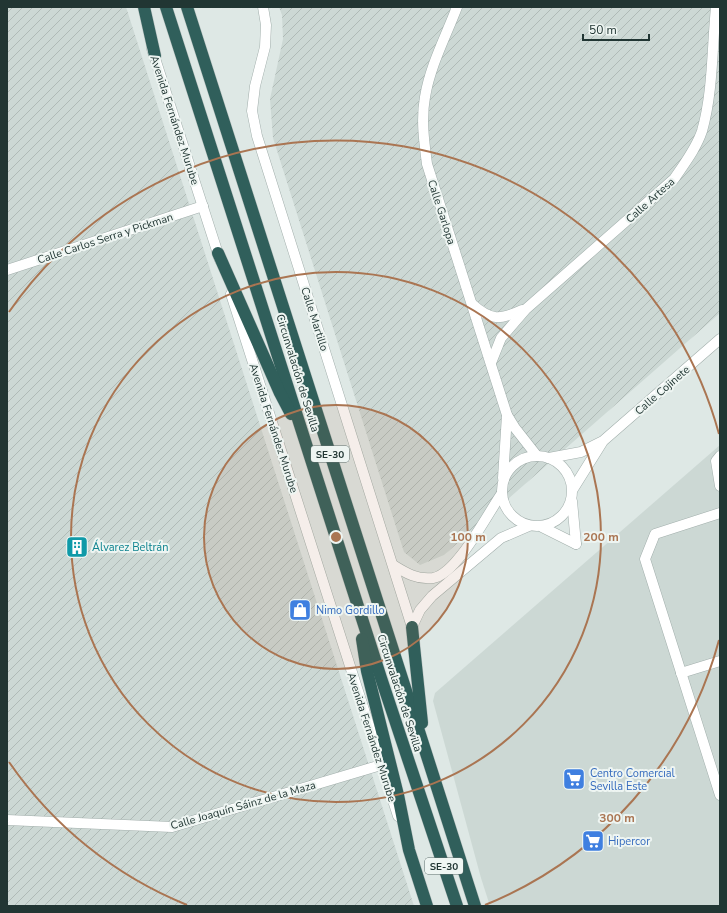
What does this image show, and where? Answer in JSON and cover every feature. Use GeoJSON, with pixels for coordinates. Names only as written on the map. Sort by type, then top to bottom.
{"type":"FeatureCollection","features":[{"type":"Feature","properties":{"kind":"highway"},"geometry":{"type":"LineString","coordinates":[[144,7],[155,56]]}},
{"type":"Feature","properties":{"kind":"highway","name":"Circunvalación de Sevilla"},"geometry":{"type":"LineString","coordinates":[[166,7],[355,599],[457,906]]}},
{"type":"Feature","properties":{"kind":"highway","name":"Circunvalación de Sevilla"},"geometry":{"type":"LineString","coordinates":[[186,7],[474,904]]}},
{"type":"Feature","properties":{"kind":"highway"},"geometry":{"type":"LineString","coordinates":[[218,253],[280,393],[304,438]]}},
{"type":"Feature","properties":{"kind":"highway"},"geometry":{"type":"LineString","coordinates":[[355,599],[367,671],[398,795],[409,850],[427,906]]}},
{"type":"Feature","properties":{"kind":"highway"},"geometry":{"type":"LineString","coordinates":[[412,627],[425,750]]}},
{"type":"Feature","properties":{"kind":"street","name":"Avenida Fernández Murube"},"geometry":{"type":"LineString","coordinates":[[139,7],[409,850]]}},
{"type":"Feature","properties":{"kind":"street","name":"Calle Martillo"},"geometry":{"type":"LineString","coordinates":[[263,7],[266,25],[265,47],[255,86],[252,111],[257,136],[412,627]]}},
{"type":"Feature","properties":{"kind":"street","name":"Calle Garlopa"},"geometry":{"type":"LineString","coordinates":[[458,7],[434,68],[425,96],[423,131],[427,164],[507,415],[515,428],[537,456]]}},
{"type":"Feature","properties":{"kind":"street","name":"Calle Artesa"},"geometry":{"type":"LineString","coordinates":[[491,363],[501,338],[526,309],[660,192],[674,179],[688,159],[702,132],[708,99],[716,7]]}},
{"type":"Feature","properties":{"kind":"street","name":"Calle Carlos Serra y Pickman"},"geometry":{"type":"LineString","coordinates":[[7,270],[203,206]]}},
{"type":"Feature","properties":{"kind":"street","name":"Calle Artesa"},"geometry":{"type":"LineString","coordinates":[[472,304],[483,314],[505,318],[526,309]]}},
{"type":"Feature","properties":{"kind":"street","name":"Calle Cojinete"},"geometry":{"type":"LineString","coordinates":[[549,458],[581,452],[603,441],[720,339]]}},
{"type":"Feature","properties":{"kind":"street","name":"Calle Garlopa"},"geometry":{"type":"LineString","coordinates":[[503,481],[507,415]]}},
{"type":"Feature","properties":{"kind":"street","name":"Calle Cojinete"},"geometry":{"type":"LineString","coordinates":[[573,489],[603,441]]}},
{"type":"Feature","properties":{"kind":"street"},"geometry":{"type":"LineString","coordinates":[[537,456],[549,458],[563,466],[570,477],[573,489],[572,501],[576,544],[542,527],[529,526],[518,521],[509,513],[504,505],[502,493],[503,481],[509,470],[518,461],[537,456]]}},
{"type":"Feature","properties":{"kind":"street"},"geometry":{"type":"LineString","coordinates":[[720,456],[716,461],[720,486]]}},
{"type":"Feature","properties":{"kind":"street"},"geometry":{"type":"LineString","coordinates":[[393,565],[409,575],[423,578],[435,577],[445,571],[474,540],[502,493]]}},
{"type":"Feature","properties":{"kind":"street"},"geometry":{"type":"LineString","coordinates":[[542,527],[554,523],[564,516],[572,501]]}},
{"type":"Feature","properties":{"kind":"street"},"geometry":{"type":"LineString","coordinates":[[720,513],[655,534],[645,559],[720,793]]}},
{"type":"Feature","properties":{"kind":"street"},"geometry":{"type":"LineString","coordinates":[[412,627],[420,610],[432,596],[449,581],[501,538],[529,526]]}},
{"type":"Feature","properties":{"kind":"street"},"geometry":{"type":"LineString","coordinates":[[681,673],[720,661]]}},
{"type":"Feature","properties":{"kind":"street","name":"Calle Joaquín Sáinz de la Maza"},"geometry":{"type":"LineString","coordinates":[[7,820],[172,827],[381,765]]}},
{"type":"Feature","properties":{"kind":"shaded area"},"geometry":{"type":"Polygon","coordinates":[[[7,7],[126,7],[414,906],[7,906],[7,7]]]}},
{"type":"Feature","properties":{"kind":"shaded area"},"geometry":{"type":"Polygon","coordinates":[[[279,7],[720,7],[720,313],[444,555],[420,565],[404,552],[273,138],[270,99],[283,39],[282,15],[279,7]]]}},
{"type":"Feature","properties":{"kind":"shaded area","name":"Centro Comercial Sevilla Este"},"geometry":{"type":"Polygon","coordinates":[[[720,445],[720,906],[490,906],[433,701],[435,693],[720,445]]]}},
{"type":"Feature","properties":{"kind":"place","name":"Álvarez Beltrán"},"geometry":{"type":"Point","coordinates":[77,547]}},
{"type":"Feature","properties":{"kind":"place","name":"Nimo Gordillo"},"geometry":{"type":"Point","coordinates":[300,610]}},
{"type":"Feature","properties":{"kind":"place","name":"Centro Comercial Sevilla Este"},"geometry":{"type":"Point","coordinates":[574,779]}},
{"type":"Feature","properties":{"kind":"place","name":"Hipercor"},"geometry":{"type":"Point","coordinates":[593,841]}}]}
